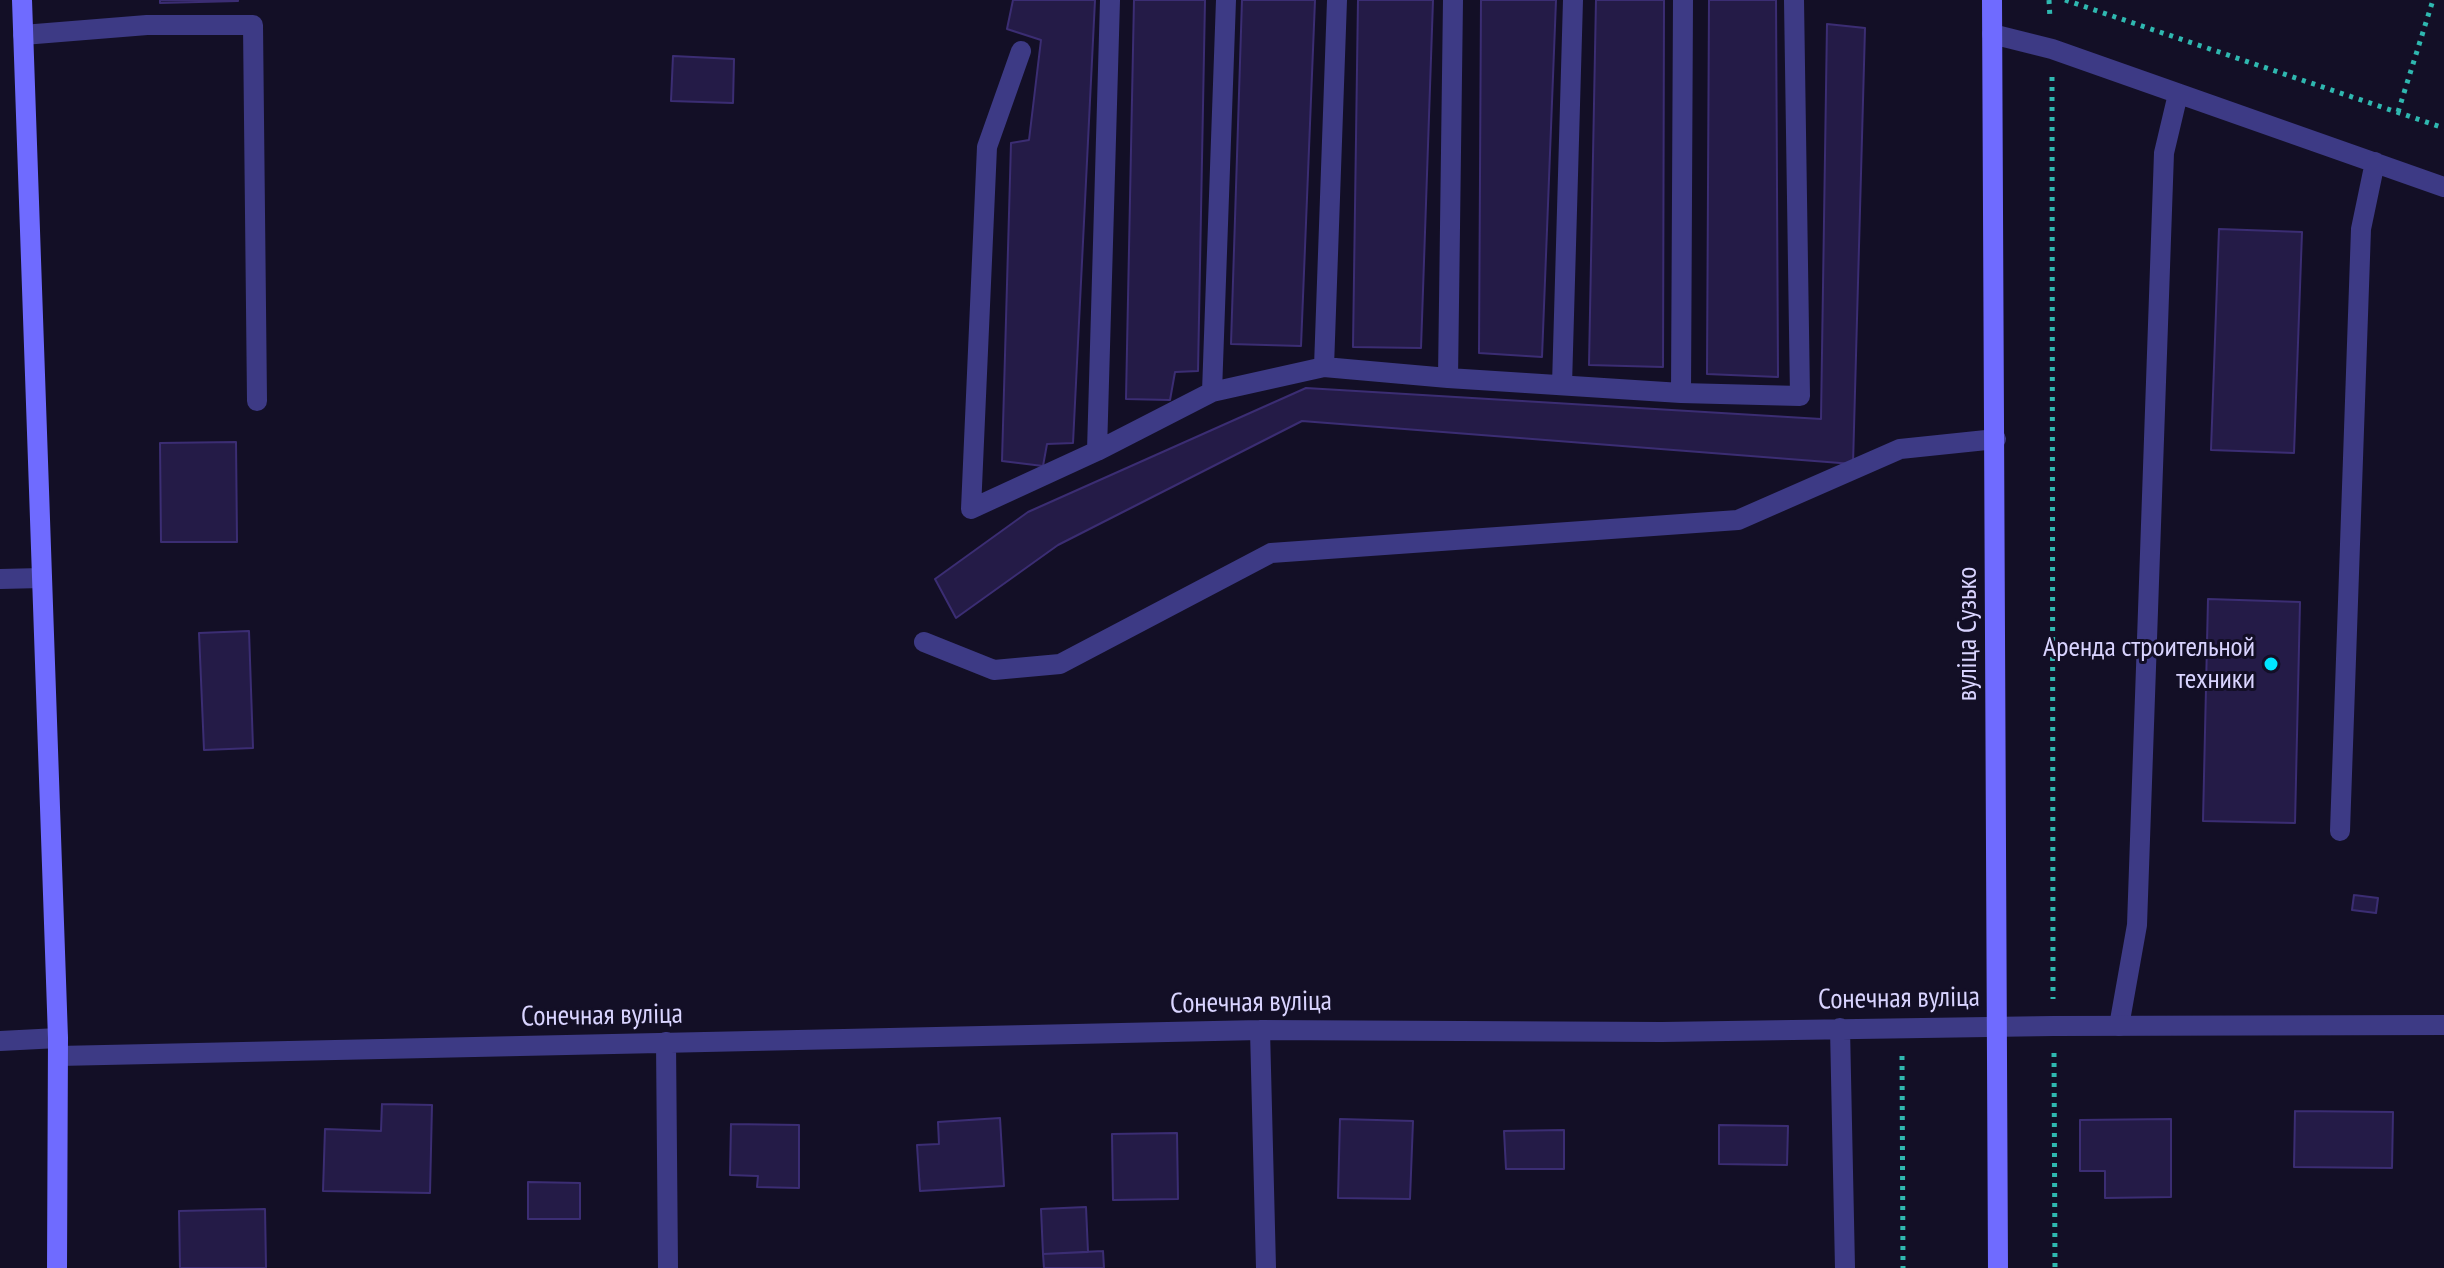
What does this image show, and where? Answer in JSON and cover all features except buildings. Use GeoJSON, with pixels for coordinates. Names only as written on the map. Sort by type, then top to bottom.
{"type":"FeatureCollection","features":[{"type":"Feature","properties":{"kind":"street"},"geometry":{"type":"LineString","coordinates":[[22,0],[58,1047],[57,1268]]}},
{"type":"Feature","properties":{"kind":"street"},"geometry":{"type":"LineString","coordinates":[[1097,451],[1110,0]]}},
{"type":"Feature","properties":{"kind":"street"},"geometry":{"type":"LineString","coordinates":[[1212,392],[1226,0]]}},
{"type":"Feature","properties":{"kind":"street"},"geometry":{"type":"LineString","coordinates":[[1324,367],[1337,0]]}},
{"type":"Feature","properties":{"kind":"street"},"geometry":{"type":"LineString","coordinates":[[1448,378],[1453,0]]}},
{"type":"Feature","properties":{"kind":"street"},"geometry":{"type":"LineString","coordinates":[[1562,385],[1573,0]]}},
{"type":"Feature","properties":{"kind":"street"},"geometry":{"type":"LineString","coordinates":[[1681,393],[1683,0]]}},
{"type":"Feature","properties":{"kind":"street"},"geometry":{"type":"LineString","coordinates":[[1021,51],[987,147],[971,509],[1097,451],[1212,392],[1324,367],[1681,393],[1800,396],[1794,0]]}},
{"type":"Feature","properties":{"kind":"street","name":"вуліца Сузько"},"geometry":{"type":"LineString","coordinates":[[1992,0],[1998,1268]]}},
{"type":"Feature","properties":{"kind":"street"},"geometry":{"type":"LineString","coordinates":[[23,35],[147,25],[253,25],[257,401]]}},
{"type":"Feature","properties":{"kind":"street"},"geometry":{"type":"LineString","coordinates":[[1992,34],[2052,49],[2444,187]]}},
{"type":"Feature","properties":{"kind":"street"},"geometry":{"type":"LineString","coordinates":[[2119,1026],[2137,925],[2164,153],[2178,94]]}},
{"type":"Feature","properties":{"kind":"street"},"geometry":{"type":"LineString","coordinates":[[2340,831],[2361,229],[2375,162]]}},
{"type":"Feature","properties":{"kind":"street"},"geometry":{"type":"LineString","coordinates":[[924,642],[994,670],[1060,664],[1271,553],[1738,520],[1900,449],[1996,439]]}},
{"type":"Feature","properties":{"kind":"street"},"geometry":{"type":"LineString","coordinates":[[0,579],[42,578]]}},
{"type":"Feature","properties":{"kind":"street","name":"Сонечная вуліца"},"geometry":{"type":"LineString","coordinates":[[0,1041],[58,1047],[666,1042],[1260,1030],[1662,1032],[1996,1026],[2444,1025]]}},
{"type":"Feature","properties":{"kind":"street"},"geometry":{"type":"LineString","coordinates":[[1840,1028],[1845,1268]]}},
{"type":"Feature","properties":{"kind":"street"},"geometry":{"type":"LineString","coordinates":[[1260,1030],[1266,1268]]}},
{"type":"Feature","properties":{"kind":"street"},"geometry":{"type":"LineString","coordinates":[[666,1042],[668,1268]]}},
{"type":"Feature","properties":{"kind":"path"},"geometry":{"type":"LineString","coordinates":[[2049,0],[2052,49],[2055,1268]]}},
{"type":"Feature","properties":{"kind":"path"},"geometry":{"type":"LineString","coordinates":[[2065,0],[2444,128]]}},
{"type":"Feature","properties":{"kind":"path"},"geometry":{"type":"LineString","coordinates":[[2398,112],[2433,0]]}},
{"type":"Feature","properties":{"kind":"path"},"geometry":{"type":"LineString","coordinates":[[1902,1027],[1903,1268]]}},
{"type":"Feature","properties":{"kind":"place","name":"Аренда строительной техники"},"geometry":{"type":"Point","coordinates":[2271,664]}}]}
